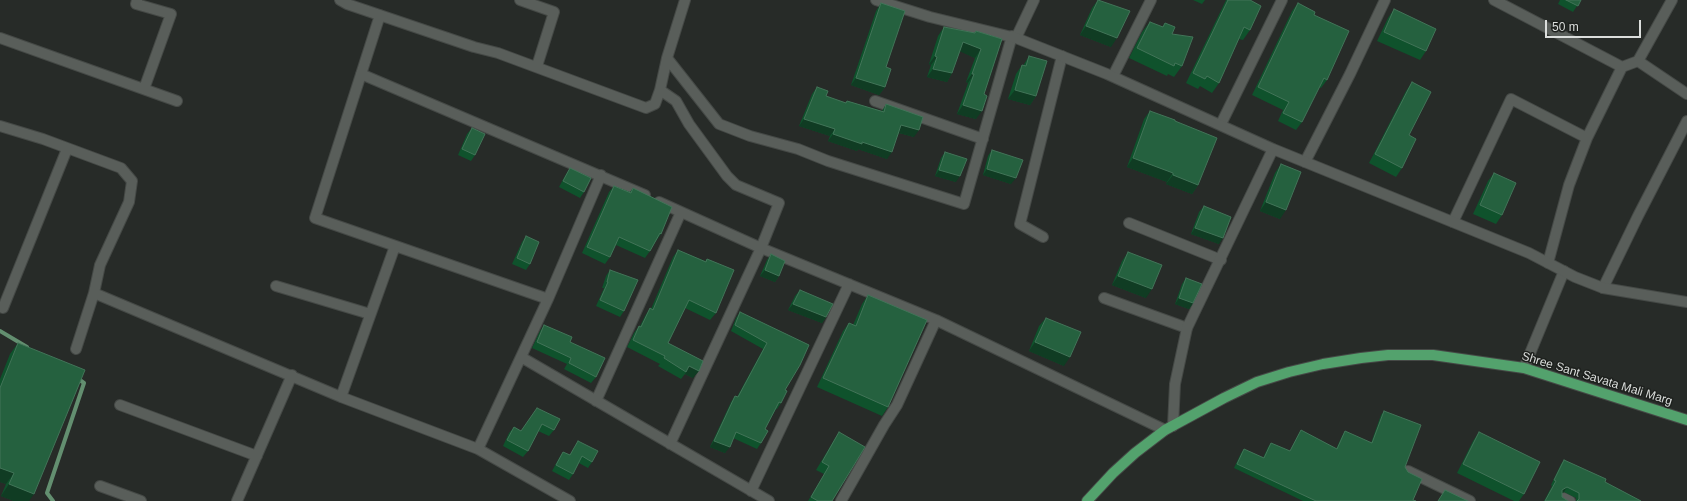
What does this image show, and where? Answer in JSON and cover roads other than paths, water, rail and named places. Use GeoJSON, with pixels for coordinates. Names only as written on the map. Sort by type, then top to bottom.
{"type":"FeatureCollection","features":[{"type":"Feature","properties":{"kind":"main road","name":"Shree Sant Savata Mali Marg"},"geometry":{"type":"LineString","coordinates":[[1087,501],[1130,458],[1169,428],[1224,398],[1257,382],[1289,372],[1331,363],[1388,355],[1433,355],[1524,368],[1687,420]]}},
{"type":"Feature","properties":{"kind":"street"},"geometry":{"type":"LineString","coordinates":[[136,0],[136,4],[171,14],[144,89]]}},
{"type":"Feature","properties":{"kind":"street"},"geometry":{"type":"LineString","coordinates":[[340,0],[380,15],[537,66],[646,108],[655,104],[660,90],[667,58],[684,0]]}},
{"type":"Feature","properties":{"kind":"street"},"geometry":{"type":"LineString","coordinates":[[520,0],[554,12],[537,66]]}},
{"type":"Feature","properties":{"kind":"street"},"geometry":{"type":"LineString","coordinates":[[876,0],[930,17],[1014,37],[1113,76],[1273,149],[1529,253],[1602,288],[1687,302]]}},
{"type":"Feature","properties":{"kind":"street"},"geometry":{"type":"LineString","coordinates":[[667,58],[719,124],[750,136],[798,149],[828,162],[964,204],[1014,37],[1034,0]]}},
{"type":"Feature","properties":{"kind":"street"},"geometry":{"type":"LineString","coordinates":[[1113,76],[1151,0]]}},
{"type":"Feature","properties":{"kind":"street"},"geometry":{"type":"LineString","coordinates":[[1221,124],[1282,0]]}},
{"type":"Feature","properties":{"kind":"street"},"geometry":{"type":"LineString","coordinates":[[1305,162],[1350,74],[1385,0]]}},
{"type":"Feature","properties":{"kind":"street"},"geometry":{"type":"LineString","coordinates":[[1494,0],[1622,67]]}},
{"type":"Feature","properties":{"kind":"street"},"geometry":{"type":"LineString","coordinates":[[1548,263],[1569,185],[1587,138],[1622,67],[1638,61],[1672,0]]}},
{"type":"Feature","properties":{"kind":"street"},"geometry":{"type":"LineString","coordinates":[[380,15],[315,218],[548,299]]}},
{"type":"Feature","properties":{"kind":"street"},"geometry":{"type":"LineString","coordinates":[[0,38],[177,101]]}},
{"type":"Feature","properties":{"kind":"street"},"geometry":{"type":"LineString","coordinates":[[1044,237],[1020,224],[1062,56]]}},
{"type":"Feature","properties":{"kind":"street"},"geometry":{"type":"LineString","coordinates":[[1638,61],[1687,94]]}},
{"type":"Feature","properties":{"kind":"street"},"geometry":{"type":"LineString","coordinates":[[361,74],[601,175],[761,248],[936,320],[1169,428],[1175,384],[1187,328],[1273,149]]}},
{"type":"Feature","properties":{"kind":"street"},"geometry":{"type":"LineString","coordinates":[[660,90],[676,101],[689,124],[727,176],[736,185],[779,203],[761,248],[670,444]]}},
{"type":"Feature","properties":{"kind":"street"},"geometry":{"type":"LineString","coordinates":[[1453,222],[1510,99],[1587,138]]}},
{"type":"Feature","properties":{"kind":"street"},"geometry":{"type":"LineString","coordinates":[[875,101],[983,139]]}},
{"type":"Feature","properties":{"kind":"street"},"geometry":{"type":"LineString","coordinates":[[1602,288],[1687,121]]}},
{"type":"Feature","properties":{"kind":"street"},"geometry":{"type":"LineString","coordinates":[[0,126],[121,168],[132,181],[128,202],[100,264],[94,293],[76,349]]}},
{"type":"Feature","properties":{"kind":"street"},"geometry":{"type":"LineString","coordinates":[[3,308],[67,149]]}},
{"type":"Feature","properties":{"kind":"street"},"geometry":{"type":"LineString","coordinates":[[478,449],[548,299],[601,175]]}},
{"type":"Feature","properties":{"kind":"street"},"geometry":{"type":"LineString","coordinates":[[596,400],[681,212]]}},
{"type":"Feature","properties":{"kind":"street"},"geometry":{"type":"LineString","coordinates":[[1129,223],[1221,260]]}},
{"type":"Feature","properties":{"kind":"street"},"geometry":{"type":"LineString","coordinates":[[341,397],[395,246]]}},
{"type":"Feature","properties":{"kind":"street"},"geometry":{"type":"LineString","coordinates":[[1524,368],[1564,271]]}},
{"type":"Feature","properties":{"kind":"street"},"geometry":{"type":"LineString","coordinates":[[751,491],[849,284]]}},
{"type":"Feature","properties":{"kind":"street"},"geometry":{"type":"LineString","coordinates":[[276,286],[370,314]]}},
{"type":"Feature","properties":{"kind":"street"},"geometry":{"type":"LineString","coordinates":[[94,293],[292,375],[341,397],[478,449],[570,501]]}},
{"type":"Feature","properties":{"kind":"street"},"geometry":{"type":"LineString","coordinates":[[1104,298],[1187,328]]}},
{"type":"Feature","properties":{"kind":"street"},"geometry":{"type":"LineString","coordinates":[[842,501],[884,425],[897,406],[936,320]]}},
{"type":"Feature","properties":{"kind":"street"},"geometry":{"type":"LineString","coordinates":[[521,357],[768,501]]}},
{"type":"Feature","properties":{"kind":"street"},"geometry":{"type":"LineString","coordinates":[[237,501],[292,375]]}},
{"type":"Feature","properties":{"kind":"street"},"geometry":{"type":"LineString","coordinates":[[120,405],[257,456]]}},
{"type":"Feature","properties":{"kind":"street"},"geometry":{"type":"LineString","coordinates":[[1408,471],[1470,501]]}},
{"type":"Feature","properties":{"kind":"street"},"geometry":{"type":"LineString","coordinates":[[100,486],[141,501]]}},
{"type":"Feature","properties":{"kind":"waterway"},"geometry":{"type":"LineString","coordinates":[[0,331],[27,347]]}},
{"type":"Feature","properties":{"kind":"waterway"},"geometry":{"type":"LineString","coordinates":[[53,501],[47,493],[84,383],[77,378]]}}]}
